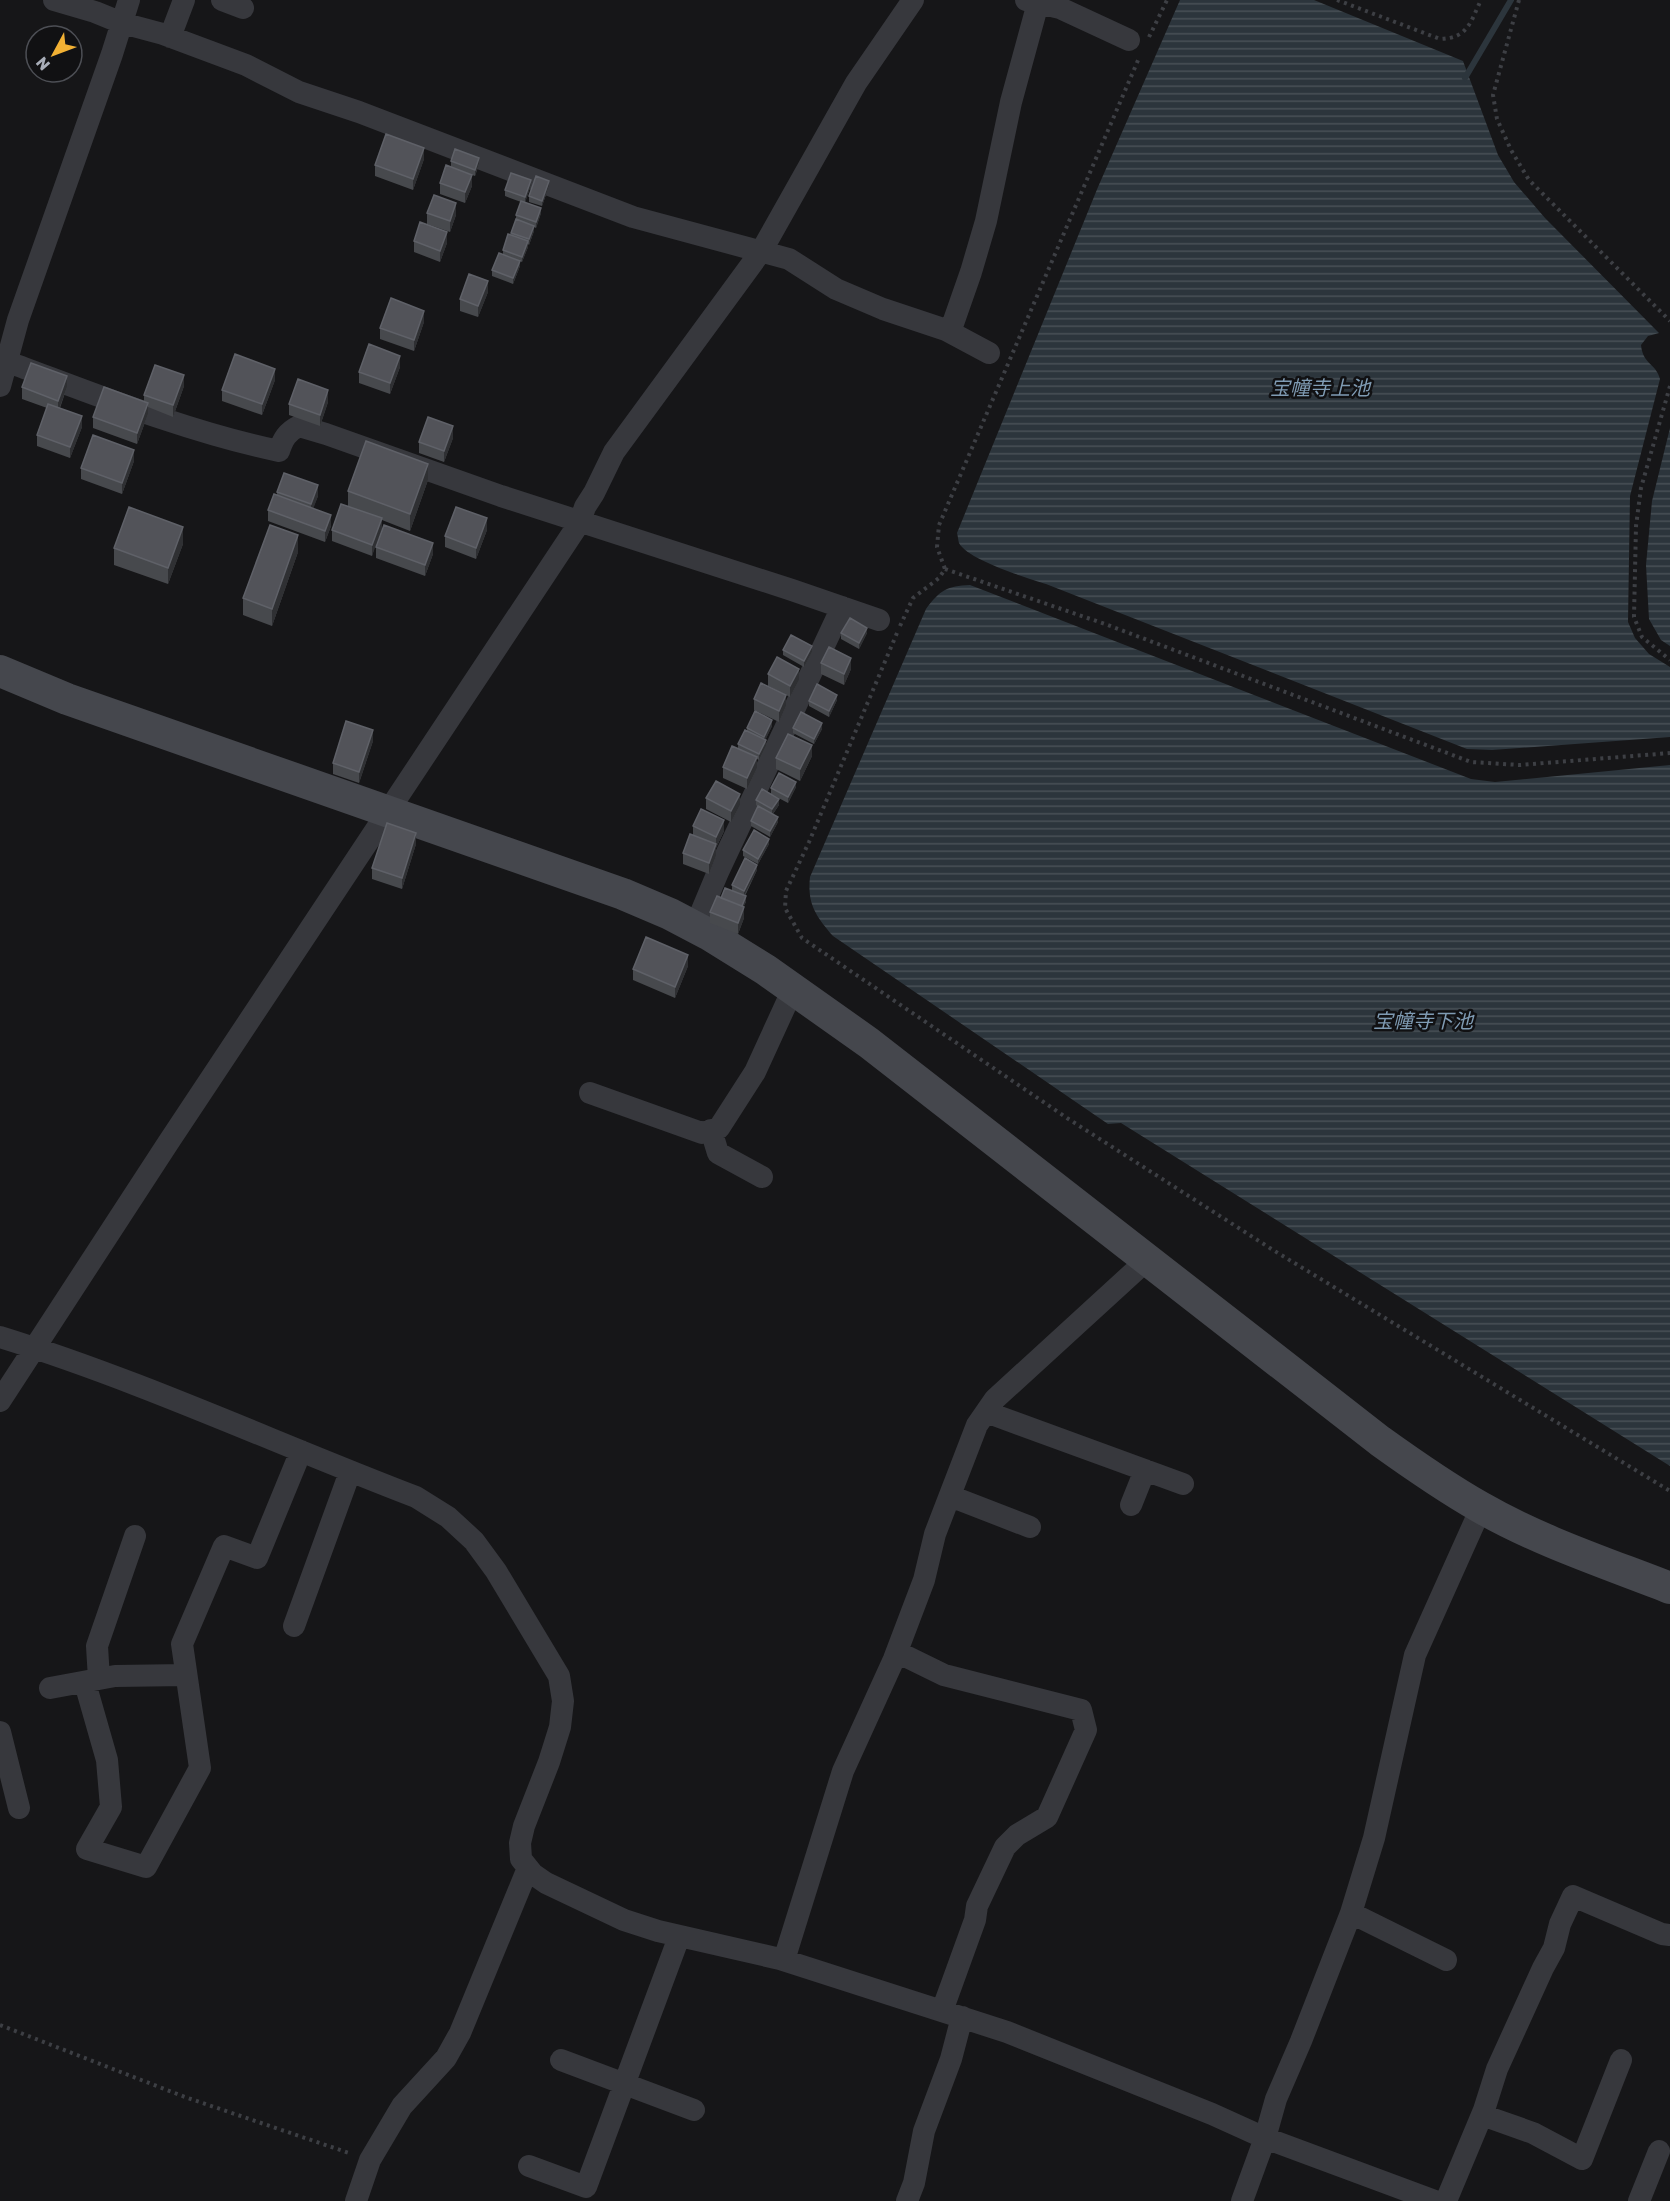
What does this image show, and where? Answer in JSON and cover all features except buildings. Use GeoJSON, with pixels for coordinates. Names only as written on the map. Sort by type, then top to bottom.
{"type":"FeatureCollection","features":[{"type":"Feature","properties":{"kind":"street"},"geometry":{"type":"LineString","coordinates":[[54,0],[170,37],[246,65],[299,92],[359,112],[633,217],[789,259],[836,289],[950,332],[989,353]]}},
{"type":"Feature","properties":{"kind":"street"},"geometry":{"type":"LineString","coordinates":[[0,386],[8,362],[9,317],[105,76],[129,0]]}},
{"type":"Feature","properties":{"kind":"street"},"geometry":{"type":"LineString","coordinates":[[170,37],[183,0]]}},
{"type":"Feature","properties":{"kind":"street"},"geometry":{"type":"LineString","coordinates":[[222,0],[243,8]]}},
{"type":"Feature","properties":{"kind":"street"},"geometry":{"type":"LineString","coordinates":[[0,1401],[168,1143],[580,522],[585,507],[614,452],[762,250],[856,83],[913,0]]}},
{"type":"Feature","properties":{"kind":"street"},"geometry":{"type":"LineString","coordinates":[[950,332],[986,221],[1032,1],[1060,8],[1139,45]]}},
{"type":"Feature","properties":{"kind":"street"},"geometry":{"type":"LineString","coordinates":[[8,362],[156,418],[246,444],[279,451],[282,439],[298,426],[326,434],[580,522],[879,620]]}},
{"type":"Feature","properties":{"kind":"street"},"geometry":{"type":"LineString","coordinates":[[695,927],[718,872],[842,607]]}},
{"type":"Feature","properties":{"kind":"street"},"geometry":{"type":"LineString","coordinates":[[0,671],[67,699],[623,894],[695,927],[766,970],[869,1043],[1380,1441],[1430,1476],[1481,1508],[1553,1542],[1670,1588]]}},
{"type":"Feature","properties":{"kind":"street"},"geometry":{"type":"LineString","coordinates":[[590,1093],[702,1133],[719,1128],[755,1072],[793,989]]}},
{"type":"Feature","properties":{"kind":"street"},"geometry":{"type":"LineString","coordinates":[[711,1130],[718,1153],[762,1177]]}},
{"type":"Feature","properties":{"kind":"street"},"geometry":{"type":"LineString","coordinates":[[784,1960],[843,1771],[897,1652],[924,1580],[935,1534],[977,1425],[995,1399],[1147,1260]]}},
{"type":"Feature","properties":{"kind":"street"},"geometry":{"type":"LineString","coordinates":[[0,1337],[144,1388],[416,1497],[448,1517],[474,1541],[496,1571],[559,1676],[563,1701],[560,1727],[521,1835],[521,1859],[546,1883],[624,1920],[679,1937],[784,1960],[1006,2032],[1201,2109],[1265,2138],[1435,2201]]}},
{"type":"Feature","properties":{"kind":"street"},"geometry":{"type":"LineString","coordinates":[[986,1412],[1183,1484]]}},
{"type":"Feature","properties":{"kind":"street"},"geometry":{"type":"LineString","coordinates":[[135,1536],[97,1646],[92,1681],[107,1760],[111,1807],[87,1849],[146,1867],[200,1768],[182,1644],[224,1546],[257,1558],[301,1451]]}},
{"type":"Feature","properties":{"kind":"street"},"geometry":{"type":"LineString","coordinates":[[1131,1505],[1145,1470]]}},
{"type":"Feature","properties":{"kind":"street"},"geometry":{"type":"LineString","coordinates":[[294,1626],[350,1472]]}},
{"type":"Feature","properties":{"kind":"street"},"geometry":{"type":"LineString","coordinates":[[950,1496],[1030,1527]]}},
{"type":"Feature","properties":{"kind":"street"},"geometry":{"type":"LineString","coordinates":[[1242,2201],[1265,2138],[1276,2099],[1351,1914],[1374,1838],[1415,1655],[1481,1508]]}},
{"type":"Feature","properties":{"kind":"street"},"geometry":{"type":"LineString","coordinates":[[897,1652],[944,1675],[1081,1710],[1086,1730],[1047,1817],[1017,1835],[1005,1847],[977,1906],[952,2014],[951,2060],[924,2131],[914,2183],[906,2201]]}},
{"type":"Feature","properties":{"kind":"street"},"geometry":{"type":"LineString","coordinates":[[50,1688],[115,1676],[186,1675]]}},
{"type":"Feature","properties":{"kind":"street"},"geometry":{"type":"LineString","coordinates":[[0,1732],[19,1808]]}},
{"type":"Feature","properties":{"kind":"street"},"geometry":{"type":"LineString","coordinates":[[356,2201],[370,2160],[402,2106],[446,2058],[460,2033],[528,1868]]}},
{"type":"Feature","properties":{"kind":"street"},"geometry":{"type":"LineString","coordinates":[[1446,2201],[1482,2115],[1497,2070],[1554,1948],[1560,1924],[1573,1896],[1662,1934],[1670,1935]]}},
{"type":"Feature","properties":{"kind":"street"},"geometry":{"type":"LineString","coordinates":[[1351,1914],[1446,1960]]}},
{"type":"Feature","properties":{"kind":"street"},"geometry":{"type":"LineString","coordinates":[[529,2166],[586,2187],[679,1937]]}},
{"type":"Feature","properties":{"kind":"street"},"geometry":{"type":"LineString","coordinates":[[561,2060],[694,2110]]}},
{"type":"Feature","properties":{"kind":"street"},"geometry":{"type":"LineString","coordinates":[[1482,2115],[1533,2133],[1582,2160],[1621,2060]]}},
{"type":"Feature","properties":{"kind":"street"},"geometry":{"type":"LineString","coordinates":[[1639,2201],[1660,2167]]}},
{"type":"Feature","properties":{"kind":"path"},"geometry":{"type":"LineString","coordinates":[[945,569],[937,547],[939,525],[1139,45],[1167,0]]}},
{"type":"Feature","properties":{"kind":"path"},"geometry":{"type":"LineString","coordinates":[[1337,0],[1440,39],[1453,39],[1462,35],[1481,0]]}},
{"type":"Feature","properties":{"kind":"path"},"geometry":{"type":"LineString","coordinates":[[1519,0],[1493,95],[1497,119],[1511,150],[1529,180],[1670,321]]}},
{"type":"Feature","properties":{"kind":"path"},"geometry":{"type":"LineString","coordinates":[[1670,386],[1641,488],[1636,526],[1634,617],[1642,637],[1670,660]]}},
{"type":"Feature","properties":{"kind":"path"},"geometry":{"type":"LineString","coordinates":[[945,569],[1115,628],[1471,762],[1520,765],[1670,753]]}},
{"type":"Feature","properties":{"kind":"path"},"geometry":{"type":"LineString","coordinates":[[945,569],[939,578],[914,598],[907,608],[809,842],[786,891],[785,908],[802,938],[1067,1118],[1273,1250],[1670,1491]]}},
{"type":"Feature","properties":{"kind":"path"},"geometry":{"type":"LineString","coordinates":[[0,2025],[185,2097],[370,2160]]}},
{"type":"Feature","properties":{"kind":"water","name":"宝幢寺上池"},"geometry":{"type":"Polygon","coordinates":[[[1180,0],[1314,0],[1463,61],[1498,155],[1514,182],[1545,218],[1659,333],[1648,336],[1641,345],[1644,356],[1656,370],[1660,379],[1630,496],[1628,622],[1635,638],[1649,654],[1670,667],[1670,737],[1492,750],[1467,749],[1046,584],[999,568],[974,556],[959,543],[957,533],[1098,187],[1180,0]]]}},
{"type":"Feature","properties":{"kind":"water"},"geometry":{"type":"Polygon","coordinates":[[[1670,428],[1670,646],[1661,640],[1649,619],[1646,565],[1652,501],[1670,428]]]}},
{"type":"Feature","properties":{"kind":"water","name":"宝幢寺下池"},"geometry":{"type":"Polygon","coordinates":[[[970,585],[1471,779],[1495,782],[1670,765],[1670,1466],[1121,1123],[1108,1124],[833,936],[827,929],[817,916],[811,902],[810,877],[926,609],[945,590],[955,586],[970,585]]]}},
{"type":"Feature","properties":{"kind":"waterway"},"geometry":{"type":"LineString","coordinates":[[1465,78],[1511,0]]}}]}
